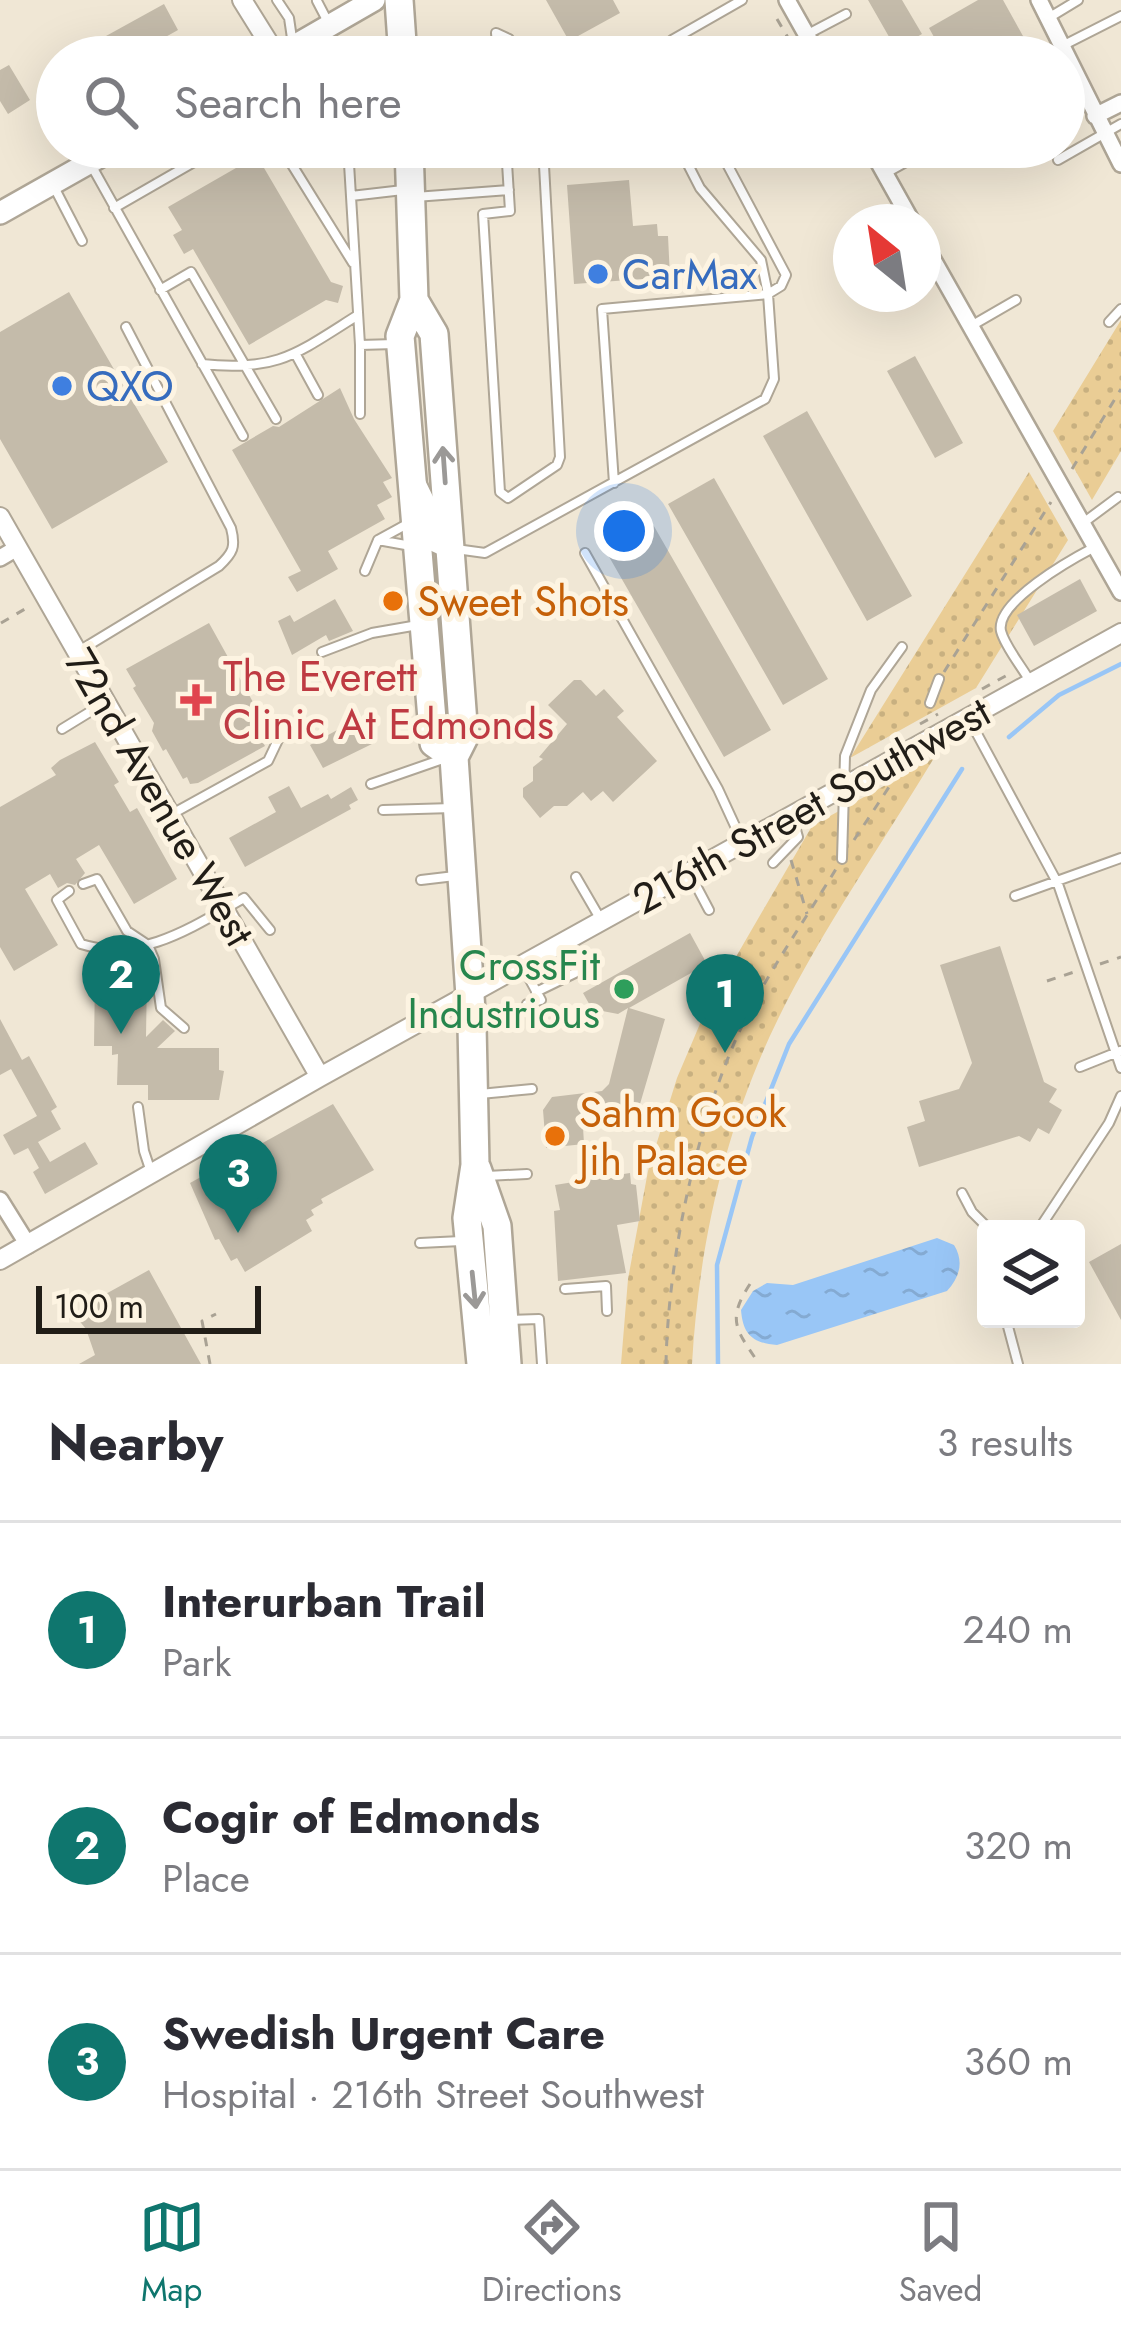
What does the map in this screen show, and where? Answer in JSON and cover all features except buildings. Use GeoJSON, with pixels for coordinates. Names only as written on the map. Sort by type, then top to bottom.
{"type":"FeatureCollection","features":[{"type":"Feature","properties":{"kind":"highway"},"geometry":{"type":"LineString","coordinates":[[399,0],[402,36]]}},
{"type":"Feature","properties":{"kind":"highway"},"geometry":{"type":"LineString","coordinates":[[411,168],[414,300],[400,344],[434,743],[459,747]]}},
{"type":"Feature","properties":{"kind":"highway"},"geometry":{"type":"LineString","coordinates":[[414,300],[434,334],[449,546],[459,747],[457,808],[477,1170],[467,1218],[481,1364]]}},
{"type":"Feature","properties":{"kind":"highway"},"geometry":{"type":"LineString","coordinates":[[477,1170],[505,1225],[507,1364]]}},
{"type":"Feature","properties":{"kind":"main road"},"geometry":{"type":"LineString","coordinates":[[311,36],[374,0]]}},
{"type":"Feature","properties":{"kind":"main road"},"geometry":{"type":"LineString","coordinates":[[0,214],[70,168]]}},
{"type":"Feature","properties":{"kind":"main road"},"geometry":{"type":"LineString","coordinates":[[413,483],[432,522],[436,543],[449,546]]}},
{"type":"Feature","properties":{"kind":"street"},"geometry":{"type":"LineString","coordinates":[[242,0],[269,36]]}},
{"type":"Feature","properties":{"kind":"street"},"geometry":{"type":"LineString","coordinates":[[788,0],[808,36]]}},
{"type":"Feature","properties":{"kind":"street"},"geometry":{"type":"LineString","coordinates":[[1039,0],[1057,36]]}},
{"type":"Feature","properties":{"kind":"street"},"geometry":{"type":"LineString","coordinates":[[1085,93],[1121,164]]}},
{"type":"Feature","properties":{"kind":"street"},"geometry":{"type":"LineString","coordinates":[[1100,124],[1121,103]]}},
{"type":"Feature","properties":{"kind":"street"},"geometry":{"type":"LineString","coordinates":[[882,168],[902,204]]}},
{"type":"Feature","properties":{"kind":"street"},"geometry":{"type":"LineString","coordinates":[[941,274],[1121,592]]}},
{"type":"Feature","properties":{"kind":"street","name":"72nd Avenue West"},"geometry":{"type":"LineString","coordinates":[[0,517],[9,553],[46,597],[320,1077]]}},
{"type":"Feature","properties":{"kind":"street","name":"216th Street Southwest"},"geometry":{"type":"LineString","coordinates":[[0,1260],[844,786],[968,707],[1121,633]]}},
{"type":"Feature","properties":{"kind":"street"},"geometry":{"type":"LineString","coordinates":[[0,1200],[28,1244]]}},
{"type":"Feature","properties":{"kind":"lane"},"geometry":{"type":"LineString","coordinates":[[277,0],[289,18],[285,36]]}},
{"type":"Feature","properties":{"kind":"lane"},"geometry":{"type":"LineString","coordinates":[[680,36],[742,0]]}},
{"type":"Feature","properties":{"kind":"lane"},"geometry":{"type":"LineString","coordinates":[[317,1],[330,25]]}},
{"type":"Feature","properties":{"kind":"lane"},"geometry":{"type":"LineString","coordinates":[[1049,18],[1081,1]]}},
{"type":"Feature","properties":{"kind":"lane"},"geometry":{"type":"LineString","coordinates":[[823,36],[846,14]]}},
{"type":"Feature","properties":{"kind":"lane"},"geometry":{"type":"LineString","coordinates":[[1082,36],[1121,16]]}},
{"type":"Feature","properties":{"kind":"lane"},"geometry":{"type":"LineString","coordinates":[[1085,137],[1100,124],[1121,124]]}},
{"type":"Feature","properties":{"kind":"lane"},"geometry":{"type":"LineString","coordinates":[[92,168],[243,436]]}},
{"type":"Feature","properties":{"kind":"lane"},"geometry":{"type":"LineString","coordinates":[[114,208],[182,168]]}},
{"type":"Feature","properties":{"kind":"lane"},"geometry":{"type":"LineString","coordinates":[[294,168],[356,268]]}},
{"type":"Feature","properties":{"kind":"lane"},"geometry":{"type":"LineString","coordinates":[[349,168],[360,414]]}},
{"type":"Feature","properties":{"kind":"lane"},"geometry":{"type":"LineString","coordinates":[[507,168],[511,211],[483,214],[500,492],[508,498],[557,465],[560,458],[545,168]]}},
{"type":"Feature","properties":{"kind":"lane"},"geometry":{"type":"LineString","coordinates":[[449,546],[485,554],[765,399],[774,379],[761,260],[700,188],[690,168]]}},
{"type":"Feature","properties":{"kind":"lane"},"geometry":{"type":"LineString","coordinates":[[614,483],[602,309],[768,294],[781,286],[784,269],[729,168]]}},
{"type":"Feature","properties":{"kind":"lane"},"geometry":{"type":"LineString","coordinates":[[885,173],[894,168]]}},
{"type":"Feature","properties":{"kind":"lane"},"geometry":{"type":"LineString","coordinates":[[52,183],[82,241]]}},
{"type":"Feature","properties":{"kind":"lane"},"geometry":{"type":"LineString","coordinates":[[351,196],[509,190]]}},
{"type":"Feature","properties":{"kind":"lane"},"geometry":{"type":"LineString","coordinates":[[160,290],[191,272],[276,419]]}},
{"type":"Feature","properties":{"kind":"lane"},"geometry":{"type":"LineString","coordinates":[[970,326],[1016,300]]}},
{"type":"Feature","properties":{"kind":"lane"},"geometry":{"type":"LineString","coordinates":[[1109,322],[1121,309]]}},
{"type":"Feature","properties":{"kind":"lane"},"geometry":{"type":"LineString","coordinates":[[201,363],[247,369],[295,353],[358,315]]}},
{"type":"Feature","properties":{"kind":"lane"},"geometry":{"type":"LineString","coordinates":[[78,652],[220,566],[235,543],[127,327]]}},
{"type":"Feature","properties":{"kind":"lane"},"geometry":{"type":"LineString","coordinates":[[360,345],[400,344]]}},
{"type":"Feature","properties":{"kind":"lane"},"geometry":{"type":"LineString","coordinates":[[295,353],[318,395]]}},
{"type":"Feature","properties":{"kind":"lane"},"geometry":{"type":"LineString","coordinates":[[1082,524],[1118,497]]}},
{"type":"Feature","properties":{"kind":"lane"},"geometry":{"type":"LineString","coordinates":[[378,540],[417,533]]}},
{"type":"Feature","properties":{"kind":"lane"},"geometry":{"type":"LineString","coordinates":[[378,540],[417,533]]}},
{"type":"Feature","properties":{"kind":"lane"},"geometry":{"type":"LineString","coordinates":[[365,571],[378,540]]}},
{"type":"Feature","properties":{"kind":"lane"},"geometry":{"type":"LineString","coordinates":[[1027,675],[1001,631],[1003,619],[1036,581],[1095,547]]}},
{"type":"Feature","properties":{"kind":"lane"},"geometry":{"type":"LineString","coordinates":[[585,553],[743,842]]}},
{"type":"Feature","properties":{"kind":"lane"},"geometry":{"type":"LineString","coordinates":[[322,652],[372,633],[424,623]]}},
{"type":"Feature","properties":{"kind":"lane"},"geometry":{"type":"LineString","coordinates":[[842,860],[845,756],[871,690],[902,646]]}},
{"type":"Feature","properties":{"kind":"lane"},"geometry":{"type":"LineString","coordinates":[[930,703],[939,680]]}},
{"type":"Feature","properties":{"kind":"lane"},"geometry":{"type":"LineString","coordinates":[[62,728],[107,701]]}},
{"type":"Feature","properties":{"kind":"lane"},"geometry":{"type":"LineString","coordinates":[[968,707],[1058,884],[1119,1051],[1121,1068]]}},
{"type":"Feature","properties":{"kind":"lane"},"geometry":{"type":"LineString","coordinates":[[171,814],[268,761],[287,721]]}},
{"type":"Feature","properties":{"kind":"lane"},"geometry":{"type":"LineString","coordinates":[[371,784],[505,733]]}},
{"type":"Feature","properties":{"kind":"lane"},"geometry":{"type":"LineString","coordinates":[[383,810],[457,808]]}},
{"type":"Feature","properties":{"kind":"lane"},"geometry":{"type":"LineString","coordinates":[[773,863],[798,837],[792,815]]}},
{"type":"Feature","properties":{"kind":"lane"},"geometry":{"type":"LineString","coordinates":[[1015,896],[1121,858]]}},
{"type":"Feature","properties":{"kind":"lane"},"geometry":{"type":"LineString","coordinates":[[689,872],[709,910]]}},
{"type":"Feature","properties":{"kind":"lane"},"geometry":{"type":"LineString","coordinates":[[421,880],[462,875]]}},
{"type":"Feature","properties":{"kind":"lane"},"geometry":{"type":"LineString","coordinates":[[576,877],[602,922]]}},
{"type":"Feature","properties":{"kind":"lane"},"geometry":{"type":"LineString","coordinates":[[82,884],[97,879],[127,931],[148,945],[161,1008],[184,1028]]}},
{"type":"Feature","properties":{"kind":"lane"},"geometry":{"type":"LineString","coordinates":[[69,891],[57,900],[81,944],[104,952],[179,934],[244,898],[269,930]]}},
{"type":"Feature","properties":{"kind":"lane"},"geometry":{"type":"LineString","coordinates":[[522,966],[541,1000],[526,1004]]}},
{"type":"Feature","properties":{"kind":"lane"},"geometry":{"type":"LineString","coordinates":[[536,992],[574,973]]}},
{"type":"Feature","properties":{"kind":"lane"},"geometry":{"type":"LineString","coordinates":[[1080,1067],[1119,1051]]}},
{"type":"Feature","properties":{"kind":"lane"},"geometry":{"type":"LineString","coordinates":[[472,1094],[532,1089]]}},
{"type":"Feature","properties":{"kind":"lane"},"geometry":{"type":"LineString","coordinates":[[1045,1220],[1121,1096]]}},
{"type":"Feature","properties":{"kind":"lane"},"geometry":{"type":"LineString","coordinates":[[138,1107],[152,1174]]}},
{"type":"Feature","properties":{"kind":"lane"},"geometry":{"type":"LineString","coordinates":[[477,1170],[526,1174]]}},
{"type":"Feature","properties":{"kind":"lane"},"geometry":{"type":"LineString","coordinates":[[962,1192],[980,1220]]}},
{"type":"Feature","properties":{"kind":"lane"},"geometry":{"type":"LineString","coordinates":[[420,1243],[469,1240]]}},
{"type":"Feature","properties":{"kind":"lane"},"geometry":{"type":"LineString","coordinates":[[565,1289],[605,1286],[608,1311]]}},
{"type":"Feature","properties":{"kind":"lane"},"geometry":{"type":"LineString","coordinates":[[504,1320],[539,1319],[542,1364]]}},
{"type":"Feature","properties":{"kind":"lane"},"geometry":{"type":"LineString","coordinates":[[1008,1328],[1018,1364]]}},
{"type":"Feature","properties":{"kind":"path"},"geometry":{"type":"LineString","coordinates":[[777,19],[786,36]]}},
{"type":"Feature","properties":{"kind":"path"},"geometry":{"type":"LineString","coordinates":[[1067,476],[1121,389]]}},
{"type":"Feature","properties":{"kind":"path"},"geometry":{"type":"LineString","coordinates":[[939,680],[1052,501]]}},
{"type":"Feature","properties":{"kind":"path"},"geometry":{"type":"LineString","coordinates":[[1,623],[46,597]]}},
{"type":"Feature","properties":{"kind":"path"},"geometry":{"type":"LineString","coordinates":[[968,707],[1027,675]]}},
{"type":"Feature","properties":{"kind":"path"},"geometry":{"type":"LineString","coordinates":[[915,727],[930,703]]}},
{"type":"Feature","properties":{"kind":"path"},"geometry":{"type":"LineString","coordinates":[[666,1364],[679,1246],[704,1131],[726,1062],[758,995],[898,772]]}},
{"type":"Feature","properties":{"kind":"path"},"geometry":{"type":"LineString","coordinates":[[788,850],[807,916]]}},
{"type":"Feature","properties":{"kind":"path"},"geometry":{"type":"LineString","coordinates":[[750,1284],[735,1322],[758,1364]]}},
{"type":"Feature","properties":{"kind":"path"},"geometry":{"type":"LineString","coordinates":[[210,1364],[202,1322],[215,1314]]}},
{"type":"Feature","properties":{"kind":"shaded area"},"geometry":{"type":"Polygon","coordinates":[[[1121,320],[1121,451],[1092,500],[1053,431],[1121,320]]]}},
{"type":"Feature","properties":{"kind":"shaded area"},"geometry":{"type":"Polygon","coordinates":[[[1029,472],[1068,540],[976,688],[850,758],[1029,472]]]}},
{"type":"Feature","properties":{"kind":"shaded area"},"geometry":{"type":"Polygon","coordinates":[[[934,758],[814,952],[759,1060],[729,1144],[708,1231],[692,1364],[621,1364],[628,1279],[648,1171],[677,1078],[708,1005],[812,826],[934,758]]]}},
{"type":"Feature","properties":{"kind":"water"},"geometry":{"type":"Polygon","coordinates":[[[937,1238],[954,1245],[959,1257],[958,1275],[947,1291],[777,1345],[756,1340],[744,1326],[741,1310],[753,1291],[767,1283],[793,1285],[937,1238]]]}},
{"type":"Feature","properties":{"kind":"waterway"},"geometry":{"type":"LineString","coordinates":[[1009,737],[1059,695],[1121,664]]}},
{"type":"Feature","properties":{"kind":"waterway"},"geometry":{"type":"LineString","coordinates":[[718,1364],[717,1265],[752,1137],[789,1044],[962,769]]}},
{"type":"Feature","properties":{"kind":"place","name":"CarMax"},"geometry":{"type":"Point","coordinates":[598,274]}},
{"type":"Feature","properties":{"kind":"place","name":"QXO"},"geometry":{"type":"Point","coordinates":[62,386]}},
{"type":"Feature","properties":{"kind":"place","name":"Sweet Shots"},"geometry":{"type":"Point","coordinates":[393,601]}},
{"type":"Feature","properties":{"kind":"place","name":"The Everett Clinic At Edmonds"},"geometry":{"type":"Point","coordinates":[196,700]}},
{"type":"Feature","properties":{"kind":"place","name":"CrossFit Industrious"},"geometry":{"type":"Point","coordinates":[624,989]}},
{"type":"Feature","properties":{"kind":"place","name":"Cogir of Edmonds"},"geometry":{"type":"Point","coordinates":[121,1034]}},
{"type":"Feature","properties":{"kind":"place","name":"Interurban Trail"},"geometry":{"type":"Point","coordinates":[725,1053]}},
{"type":"Feature","properties":{"kind":"place","name":"Sahm Gook Jih Palace"},"geometry":{"type":"Point","coordinates":[555,1136]}},
{"type":"Feature","properties":{"kind":"place","name":"Swedish Urgent Care"},"geometry":{"type":"Point","coordinates":[238,1233]}}]}
